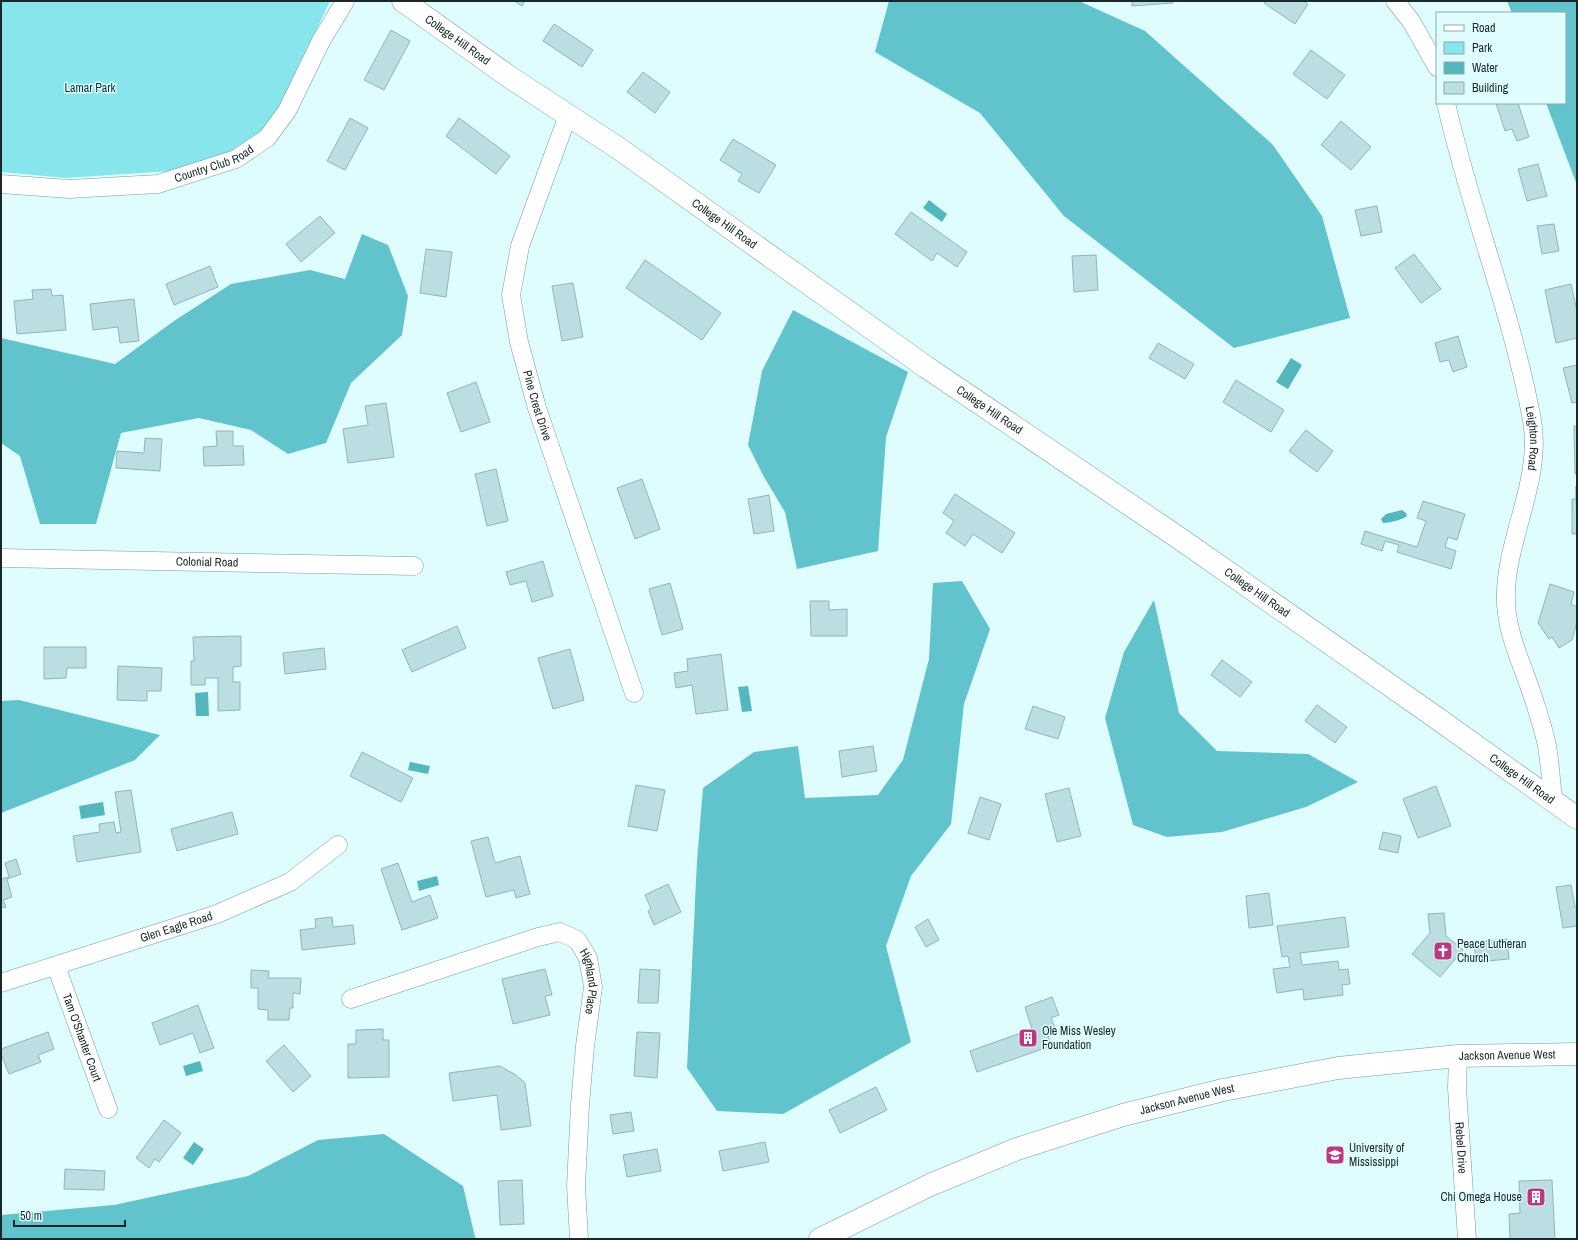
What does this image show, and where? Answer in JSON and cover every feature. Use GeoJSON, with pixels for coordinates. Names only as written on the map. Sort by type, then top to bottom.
{"type":"FeatureCollection","features":[{"type":"Feature","properties":{"kind":"street","name":"Country Club Road"},"geometry":{"type":"LineString","coordinates":[[1,184],[69,189],[158,184],[236,159],[267,138],[287,111],[321,41],[345,1]]}},
{"type":"Feature","properties":{"kind":"street","name":"College Hill Road"},"geometry":{"type":"LineString","coordinates":[[403,1],[508,76],[692,200],[926,367],[1182,540],[1577,818]]}},
{"type":"Feature","properties":{"kind":"street"},"geometry":{"type":"LineString","coordinates":[[1395,1],[1411,21],[1436,65]]}},
{"type":"Feature","properties":{"kind":"street","name":"Leighton Road"},"geometry":{"type":"LineString","coordinates":[[1446,104],[1464,172],[1502,295],[1532,421],[1532,459],[1526,499],[1510,559],[1506,603],[1510,633],[1533,697],[1547,746],[1553,800]]}},
{"type":"Feature","properties":{"kind":"street","name":"Pine Crest Drive"},"geometry":{"type":"LineString","coordinates":[[568,115],[520,246],[511,295],[519,342],[537,408],[634,693]]}},
{"type":"Feature","properties":{"kind":"street","name":"Colonial Road"},"geometry":{"type":"LineString","coordinates":[[1,558],[414,566]]}},
{"type":"Feature","properties":{"kind":"street","name":"Glen Eagle Road"},"geometry":{"type":"LineString","coordinates":[[1,983],[217,914],[290,882],[338,845]]}},
{"type":"Feature","properties":{"kind":"street","name":"Highland Place"},"geometry":{"type":"LineString","coordinates":[[351,999],[552,933],[560,932],[577,940],[588,958],[594,987],[585,1046],[580,1105],[576,1186],[579,1239]]}},
{"type":"Feature","properties":{"kind":"street","name":"Tam O'Shanter Court"},"geometry":{"type":"LineString","coordinates":[[56,966],[108,1108]]}},
{"type":"Feature","properties":{"kind":"street","name":"Jackson Avenue West"},"geometry":{"type":"LineString","coordinates":[[820,1239],[930,1185],[1017,1149],[1123,1115],[1223,1090],[1338,1068],[1458,1056],[1577,1054]]}},
{"type":"Feature","properties":{"kind":"street","name":"Rebel Drive"},"geometry":{"type":"LineString","coordinates":[[1458,1056],[1457,1088],[1467,1239]]}},
{"type":"Feature","properties":{"kind":"green space","name":"Lamar Park"},"geometry":{"type":"Polygon","coordinates":[[[1,1],[330,1],[280,107],[260,134],[231,152],[187,170],[65,178],[1,172],[1,1]]]}},
{"type":"Feature","properties":{"kind":"shaded area"},"geometry":{"type":"Polygon","coordinates":[[[889,1],[1079,1],[1145,31],[1273,145],[1322,216],[1350,318],[1234,348],[1064,216],[980,113],[875,52],[889,1]]]}},
{"type":"Feature","properties":{"kind":"shaded area"},"geometry":{"type":"Polygon","coordinates":[[[1507,1],[1577,1],[1577,185],[1546,104],[1566,104],[1566,12],[1512,12],[1507,1]]]}},
{"type":"Feature","properties":{"kind":"shaded area"},"geometry":{"type":"Polygon","coordinates":[[[362,234],[388,245],[408,296],[402,335],[351,383],[326,443],[288,454],[251,430],[199,418],[121,433],[96,524],[40,524],[20,456],[1,443],[1,338],[115,364],[174,321],[231,284],[310,270],[345,279],[362,234]]]}},
{"type":"Feature","properties":{"kind":"shaded area"},"geometry":{"type":"Polygon","coordinates":[[[793,310],[908,372],[886,437],[878,551],[797,569],[785,512],[764,477],[748,445],[762,371],[793,310]]]}},
{"type":"Feature","properties":{"kind":"shaded area"},"geometry":{"type":"Polygon","coordinates":[[[962,581],[990,629],[964,704],[951,824],[911,876],[886,946],[911,1042],[783,1114],[717,1111],[687,1068],[697,861],[703,788],[754,752],[798,746],[805,798],[878,795],[903,760],[929,659],[933,583],[962,581]]]}},
{"type":"Feature","properties":{"kind":"shaded area"},"geometry":{"type":"Polygon","coordinates":[[[1154,600],[1179,713],[1217,751],[1308,754],[1358,782],[1306,807],[1222,832],[1167,837],[1133,825],[1105,718],[1124,652],[1154,600]]]}},
{"type":"Feature","properties":{"kind":"shaded area"},"geometry":{"type":"Polygon","coordinates":[[[19,700],[160,735],[135,760],[1,813],[1,701],[19,700]]]}},
{"type":"Feature","properties":{"kind":"shaded area"},"geometry":{"type":"Polygon","coordinates":[[[384,1134],[463,1186],[475,1237],[477,1239],[1,1239],[1,1215],[114,1205],[248,1176],[318,1140],[384,1134]]]}},
{"type":"Feature","properties":{"kind":"water"},"geometry":{"type":"Polygon","coordinates":[[[929,200],[947,214],[942,222],[923,208],[929,200]]]}},
{"type":"Feature","properties":{"kind":"water"},"geometry":{"type":"Polygon","coordinates":[[[1291,358],[1302,365],[1288,389],[1276,382],[1291,358]]]}},
{"type":"Feature","properties":{"kind":"water"},"geometry":{"type":"Polygon","coordinates":[[[1402,510],[1407,516],[1402,519],[1383,523],[1381,519],[1386,514],[1402,510]]]}},
{"type":"Feature","properties":{"kind":"water"},"geometry":{"type":"Polygon","coordinates":[[[748,686],[752,711],[742,712],[738,687],[748,686]]]}},
{"type":"Feature","properties":{"kind":"water"},"geometry":{"type":"Polygon","coordinates":[[[208,692],[209,716],[196,716],[195,693],[208,692]]]}},
{"type":"Feature","properties":{"kind":"water"},"geometry":{"type":"Polygon","coordinates":[[[410,762],[430,766],[428,774],[408,770],[410,762]]]}},
{"type":"Feature","properties":{"kind":"water"},"geometry":{"type":"Polygon","coordinates":[[[103,802],[105,815],[81,819],[79,806],[103,802]]]}},
{"type":"Feature","properties":{"kind":"water"},"geometry":{"type":"Polygon","coordinates":[[[437,876],[439,885],[419,891],[417,881],[437,876]]]}},
{"type":"Feature","properties":{"kind":"water"},"geometry":{"type":"Polygon","coordinates":[[[200,1061],[203,1071],[186,1076],[183,1066],[200,1061]]]}},
{"type":"Feature","properties":{"kind":"water"},"geometry":{"type":"Polygon","coordinates":[[[194,1142],[204,1149],[193,1165],[183,1158],[194,1142]]]}},
{"type":"Feature","properties":{"kind":"building"},"geometry":{"type":"Polygon","coordinates":[[[514,1],[525,1],[522,6],[514,1]]]}},
{"type":"Feature","properties":{"kind":"building"},"geometry":{"type":"Polygon","coordinates":[[[1132,1],[1172,1],[1173,3],[1132,6],[1132,1]]]}},
{"type":"Feature","properties":{"kind":"building"},"geometry":{"type":"Polygon","coordinates":[[[1266,1],[1303,1],[1308,4],[1295,24],[1264,3],[1266,1]]]}},
{"type":"Feature","properties":{"kind":"building"},"geometry":{"type":"Polygon","coordinates":[[[554,24],[593,50],[582,67],[543,41],[554,24]]]}},
{"type":"Feature","properties":{"kind":"building"},"geometry":{"type":"Polygon","coordinates":[[[391,30],[410,41],[384,90],[364,80],[391,30]]]}},
{"type":"Feature","properties":{"kind":"building"},"geometry":{"type":"Polygon","coordinates":[[[1311,50],[1345,75],[1327,99],[1293,74],[1311,50]]]}},
{"type":"Feature","properties":{"kind":"building"},"geometry":{"type":"Polygon","coordinates":[[[643,72],[670,92],[655,113],[627,92],[643,72]]]}},
{"type":"Feature","properties":{"kind":"building"},"geometry":{"type":"Polygon","coordinates":[[[1496,104],[1518,104],[1529,137],[1517,141],[1512,129],[1505,131],[1496,104]]]}},
{"type":"Feature","properties":{"kind":"building"},"geometry":{"type":"Polygon","coordinates":[[[350,118],[368,128],[345,170],[327,161],[350,118]]]}},
{"type":"Feature","properties":{"kind":"building"},"geometry":{"type":"Polygon","coordinates":[[[459,118],[510,156],[496,174],[446,136],[459,118]]]}},
{"type":"Feature","properties":{"kind":"building"},"geometry":{"type":"Polygon","coordinates":[[[1341,121],[1371,147],[1351,170],[1321,145],[1341,121]]]}},
{"type":"Feature","properties":{"kind":"building"},"geometry":{"type":"Polygon","coordinates":[[[733,139],[776,165],[759,193],[738,181],[742,174],[720,160],[733,139]]]}},
{"type":"Feature","properties":{"kind":"building"},"geometry":{"type":"Polygon","coordinates":[[[1538,164],[1547,196],[1527,201],[1518,169],[1538,164]]]}},
{"type":"Feature","properties":{"kind":"building"},"geometry":{"type":"Polygon","coordinates":[[[1377,206],[1382,232],[1361,236],[1355,210],[1377,206]]]}},
{"type":"Feature","properties":{"kind":"building"},"geometry":{"type":"Polygon","coordinates":[[[911,212],[967,252],[957,267],[937,253],[932,261],[895,234],[911,212]]]}},
{"type":"Feature","properties":{"kind":"building"},"geometry":{"type":"Polygon","coordinates":[[[320,216],[335,233],[301,262],[286,244],[320,216]]]}},
{"type":"Feature","properties":{"kind":"building"},"geometry":{"type":"Polygon","coordinates":[[[1554,224],[1559,251],[1542,254],[1537,226],[1554,224]]]}},
{"type":"Feature","properties":{"kind":"building"},"geometry":{"type":"Polygon","coordinates":[[[426,249],[452,252],[446,297],[420,293],[426,249]]]}},
{"type":"Feature","properties":{"kind":"building"},"geometry":{"type":"Polygon","coordinates":[[[1414,254],[1441,289],[1421,303],[1395,268],[1414,254]]]}},
{"type":"Feature","properties":{"kind":"building"},"geometry":{"type":"Polygon","coordinates":[[[1096,255],[1098,290],[1074,292],[1072,256],[1096,255]]]}},
{"type":"Feature","properties":{"kind":"building"},"geometry":{"type":"Polygon","coordinates":[[[645,260],[721,313],[702,340],[626,288],[645,260]]]}},
{"type":"Feature","properties":{"kind":"building"},"geometry":{"type":"Polygon","coordinates":[[[210,266],[218,287],[174,305],[166,284],[210,266]]]}},
{"type":"Feature","properties":{"kind":"building"},"geometry":{"type":"Polygon","coordinates":[[[573,283],[583,337],[562,341],[552,286],[573,283]]]}},
{"type":"Feature","properties":{"kind":"building"},"geometry":{"type":"Polygon","coordinates":[[[1571,284],[1577,311],[1577,338],[1556,343],[1545,290],[1571,284]]]}},
{"type":"Feature","properties":{"kind":"building"},"geometry":{"type":"Polygon","coordinates":[[[51,289],[52,296],[63,295],[66,330],[17,334],[14,301],[33,299],[32,290],[51,289]]]}},
{"type":"Feature","properties":{"kind":"building"},"geometry":{"type":"Polygon","coordinates":[[[134,299],[139,341],[120,343],[118,327],[93,330],[90,304],[134,299]]]}},
{"type":"Feature","properties":{"kind":"building"},"geometry":{"type":"Polygon","coordinates":[[[1458,336],[1467,367],[1453,372],[1449,360],[1440,362],[1435,343],[1458,336]]]}},
{"type":"Feature","properties":{"kind":"building"},"geometry":{"type":"Polygon","coordinates":[[[1158,343],[1194,364],[1185,379],[1149,358],[1158,343]]]}},
{"type":"Feature","properties":{"kind":"building"},"geometry":{"type":"Polygon","coordinates":[[[1577,365],[1577,402],[1572,403],[1563,368],[1577,365]]]}},
{"type":"Feature","properties":{"kind":"building"},"geometry":{"type":"Polygon","coordinates":[[[1236,380],[1284,410],[1271,432],[1223,402],[1236,380]]]}},
{"type":"Feature","properties":{"kind":"building"},"geometry":{"type":"Polygon","coordinates":[[[476,382],[490,422],[461,432],[447,393],[476,382]]]}},
{"type":"Feature","properties":{"kind":"building"},"geometry":{"type":"Polygon","coordinates":[[[386,403],[394,457],[348,463],[343,429],[368,425],[365,406],[386,403]]]}},
{"type":"Feature","properties":{"kind":"building"},"geometry":{"type":"Polygon","coordinates":[[[1574,426],[1577,426],[1577,474],[1575,474],[1574,426]]]}},
{"type":"Feature","properties":{"kind":"building"},"geometry":{"type":"Polygon","coordinates":[[[1306,430],[1333,451],[1317,472],[1289,451],[1306,430]]]}},
{"type":"Feature","properties":{"kind":"building"},"geometry":{"type":"Polygon","coordinates":[[[216,431],[233,431],[233,446],[243,446],[244,465],[204,466],[203,447],[217,446],[216,431]]]}},
{"type":"Feature","properties":{"kind":"building"},"geometry":{"type":"Polygon","coordinates":[[[145,438],[162,439],[160,471],[116,468],[117,451],[144,453],[145,438]]]}},
{"type":"Feature","properties":{"kind":"building"},"geometry":{"type":"Polygon","coordinates":[[[496,469],[508,521],[487,526],[475,474],[496,469]]]}},
{"type":"Feature","properties":{"kind":"building"},"geometry":{"type":"Polygon","coordinates":[[[642,479],[660,529],[635,539],[617,488],[642,479]]]}},
{"type":"Feature","properties":{"kind":"building"},"geometry":{"type":"Polygon","coordinates":[[[1576,486],[1577,534],[1572,534],[1572,499],[1576,499],[1576,486]]]}},
{"type":"Feature","properties":{"kind":"building"},"geometry":{"type":"Polygon","coordinates":[[[955,494],[1015,533],[1002,553],[973,534],[965,546],[946,533],[954,521],[943,513],[955,494]]]}},
{"type":"Feature","properties":{"kind":"building"},"geometry":{"type":"Polygon","coordinates":[[[769,495],[774,531],[754,534],[748,499],[769,495]]]}},
{"type":"Feature","properties":{"kind":"building"},"geometry":{"type":"Polygon","coordinates":[[[1423,501],[1465,514],[1457,540],[1448,537],[1445,547],[1456,551],[1451,569],[1397,552],[1399,545],[1385,541],[1382,551],[1361,544],[1365,531],[1417,547],[1426,521],[1417,518],[1423,501]]]}},
{"type":"Feature","properties":{"kind":"building"},"geometry":{"type":"Polygon","coordinates":[[[543,561],[553,596],[532,602],[526,581],[510,585],[506,572],[543,561]]]}},
{"type":"Feature","properties":{"kind":"building"},"geometry":{"type":"Polygon","coordinates":[[[670,583],[683,629],[662,635],[649,589],[670,583]]]}},
{"type":"Feature","properties":{"kind":"building"},"geometry":{"type":"Polygon","coordinates":[[[1550,584],[1574,592],[1571,604],[1577,607],[1577,622],[1572,640],[1559,648],[1552,637],[1549,639],[1538,623],[1550,584]]]}},
{"type":"Feature","properties":{"kind":"building"},"geometry":{"type":"Polygon","coordinates":[[[810,601],[829,601],[829,610],[847,609],[847,636],[811,636],[810,601]]]}},
{"type":"Feature","properties":{"kind":"building"},"geometry":{"type":"Polygon","coordinates":[[[457,626],[466,648],[412,672],[402,650],[457,626]]]}},
{"type":"Feature","properties":{"kind":"building"},"geometry":{"type":"Polygon","coordinates":[[[241,636],[241,666],[233,667],[233,682],[240,682],[240,710],[218,711],[218,678],[205,678],[205,685],[191,685],[191,661],[194,661],[193,637],[241,636]]]}},
{"type":"Feature","properties":{"kind":"building"},"geometry":{"type":"Polygon","coordinates":[[[44,647],[86,647],[86,668],[67,668],[66,678],[44,679],[44,647]]]}},
{"type":"Feature","properties":{"kind":"building"},"geometry":{"type":"Polygon","coordinates":[[[324,648],[326,669],[285,674],[283,653],[324,648]]]}},
{"type":"Feature","properties":{"kind":"building"},"geometry":{"type":"Polygon","coordinates":[[[570,649],[584,700],[553,709],[538,658],[570,649]]]}},
{"type":"Feature","properties":{"kind":"building"},"geometry":{"type":"Polygon","coordinates":[[[721,654],[728,710],[696,714],[692,685],[676,688],[674,673],[688,671],[687,659],[721,654]]]}},
{"type":"Feature","properties":{"kind":"building"},"geometry":{"type":"Polygon","coordinates":[[[1222,660],[1252,682],[1240,697],[1211,675],[1222,660]]]}},
{"type":"Feature","properties":{"kind":"building"},"geometry":{"type":"Polygon","coordinates":[[[118,666],[162,668],[161,691],[147,691],[147,701],[117,700],[118,666]]]}},
{"type":"Feature","properties":{"kind":"building"},"geometry":{"type":"Polygon","coordinates":[[[1317,705],[1347,727],[1335,743],[1305,721],[1317,705]]]}},
{"type":"Feature","properties":{"kind":"building"},"geometry":{"type":"Polygon","coordinates":[[[1033,706],[1065,717],[1058,739],[1025,729],[1033,706]]]}},
{"type":"Feature","properties":{"kind":"building"},"geometry":{"type":"Polygon","coordinates":[[[873,746],[877,771],[842,777],[839,751],[873,746]]]}},
{"type":"Feature","properties":{"kind":"building"},"geometry":{"type":"Polygon","coordinates":[[[362,752],[413,778],[401,802],[350,776],[362,752]]]}},
{"type":"Feature","properties":{"kind":"building"},"geometry":{"type":"Polygon","coordinates":[[[636,785],[665,790],[657,831],[628,826],[636,785]]]}},
{"type":"Feature","properties":{"kind":"building"},"geometry":{"type":"Polygon","coordinates":[[[1436,786],[1451,826],[1418,838],[1403,799],[1436,786]]]}},
{"type":"Feature","properties":{"kind":"building"},"geometry":{"type":"Polygon","coordinates":[[[1069,788],[1081,836],[1057,842],[1045,794],[1069,788]]]}},
{"type":"Feature","properties":{"kind":"building"},"geometry":{"type":"Polygon","coordinates":[[[131,790],[141,852],[77,862],[73,836],[100,832],[99,824],[114,822],[116,833],[121,832],[115,792],[131,790]]]}},
{"type":"Feature","properties":{"kind":"building"},"geometry":{"type":"Polygon","coordinates":[[[980,797],[1001,804],[989,840],[968,833],[980,797]]]}},
{"type":"Feature","properties":{"kind":"building"},"geometry":{"type":"Polygon","coordinates":[[[232,812],[238,834],[177,851],[171,829],[232,812]]]}},
{"type":"Feature","properties":{"kind":"building"},"geometry":{"type":"Polygon","coordinates":[[[1383,832],[1401,836],[1398,853],[1379,849],[1383,832]]]}},
{"type":"Feature","properties":{"kind":"building"},"geometry":{"type":"Polygon","coordinates":[[[488,837],[495,863],[520,856],[530,894],[516,898],[514,890],[486,897],[471,841],[488,837]]]}},
{"type":"Feature","properties":{"kind":"building"},"geometry":{"type":"Polygon","coordinates":[[[16,859],[21,874],[7,879],[12,897],[3,900],[6,907],[1,908],[1,879],[9,877],[5,863],[16,859]]]}},
{"type":"Feature","properties":{"kind":"building"},"geometry":{"type":"Polygon","coordinates":[[[398,863],[412,902],[430,895],[438,918],[402,930],[381,869],[398,863]]]}},
{"type":"Feature","properties":{"kind":"building"},"geometry":{"type":"Polygon","coordinates":[[[668,884],[681,912],[654,925],[648,911],[651,909],[645,895],[668,884]]]}},
{"type":"Feature","properties":{"kind":"building"},"geometry":{"type":"Polygon","coordinates":[[[1571,885],[1575,907],[1577,907],[1577,926],[1563,928],[1556,887],[1571,885]]]}},
{"type":"Feature","properties":{"kind":"building"},"geometry":{"type":"Polygon","coordinates":[[[1269,893],[1273,925],[1249,928],[1246,896],[1269,893]]]}},
{"type":"Feature","properties":{"kind":"building"},"geometry":{"type":"Polygon","coordinates":[[[1444,913],[1446,936],[1463,950],[1440,977],[1412,954],[1430,933],[1428,914],[1444,913]]]}},
{"type":"Feature","properties":{"kind":"building"},"geometry":{"type":"Polygon","coordinates":[[[332,917],[333,927],[353,925],[355,944],[302,950],[300,930],[316,928],[315,919],[332,917]]]}},
{"type":"Feature","properties":{"kind":"building"},"geometry":{"type":"Polygon","coordinates":[[[1345,917],[1349,947],[1300,953],[1302,965],[1338,961],[1339,970],[1348,969],[1350,984],[1342,985],[1343,995],[1304,1000],[1303,989],[1277,993],[1273,969],[1290,967],[1288,956],[1282,957],[1277,926],[1345,917]]]}},
{"type":"Feature","properties":{"kind":"building"},"geometry":{"type":"Polygon","coordinates":[[[928,919],[939,940],[926,947],[915,927],[928,919]]]}},
{"type":"Feature","properties":{"kind":"building"},"geometry":{"type":"Polygon","coordinates":[[[1507,939],[1509,959],[1476,962],[1474,942],[1507,939]]]}},
{"type":"Feature","properties":{"kind":"building"},"geometry":{"type":"Polygon","coordinates":[[[545,969],[552,995],[545,996],[550,1015],[513,1024],[502,979],[545,969]]]}},
{"type":"Feature","properties":{"kind":"building"},"geometry":{"type":"Polygon","coordinates":[[[640,969],[660,970],[658,1003],[638,1003],[640,969]]]}},
{"type":"Feature","properties":{"kind":"building"},"geometry":{"type":"Polygon","coordinates":[[[251,970],[269,971],[268,978],[301,978],[300,994],[293,993],[293,1008],[290,1008],[289,1020],[268,1020],[268,1010],[258,1009],[258,988],[251,988],[251,970]]]}},
{"type":"Feature","properties":{"kind":"building","name":"Ole Miss Wesley Foundation"},"geometry":{"type":"Polygon","coordinates":[[[1052,997],[1059,1015],[1051,1018],[1055,1028],[1047,1031],[1051,1046],[977,1072],[970,1051],[1032,1029],[1025,1007],[1052,997]]]}},
{"type":"Feature","properties":{"kind":"building"},"geometry":{"type":"Polygon","coordinates":[[[198,1005],[214,1048],[200,1053],[193,1033],[160,1045],[152,1023],[198,1005]]]}},
{"type":"Feature","properties":{"kind":"building"},"geometry":{"type":"Polygon","coordinates":[[[383,1029],[383,1040],[389,1040],[389,1077],[348,1078],[348,1044],[356,1044],[356,1030],[383,1029]]]}},
{"type":"Feature","properties":{"kind":"building"},"geometry":{"type":"Polygon","coordinates":[[[48,1032],[54,1049],[38,1055],[41,1062],[9,1074],[1,1054],[1,1049],[48,1032]]]}},
{"type":"Feature","properties":{"kind":"building"},"geometry":{"type":"Polygon","coordinates":[[[637,1032],[660,1033],[657,1078],[634,1076],[637,1032]]]}},
{"type":"Feature","properties":{"kind":"building"},"geometry":{"type":"Polygon","coordinates":[[[284,1045],[311,1076],[293,1092],[266,1061],[284,1045]]]}},
{"type":"Feature","properties":{"kind":"building"},"geometry":{"type":"Polygon","coordinates":[[[500,1066],[516,1075],[525,1083],[531,1126],[501,1130],[497,1095],[453,1101],[449,1073],[500,1066]]]}},
{"type":"Feature","properties":{"kind":"building"},"geometry":{"type":"Polygon","coordinates":[[[876,1087],[887,1110],[840,1133],[829,1110],[876,1087]]]}},
{"type":"Feature","properties":{"kind":"building"},"geometry":{"type":"Polygon","coordinates":[[[631,1112],[634,1131],[613,1134],[610,1115],[631,1112]]]}},
{"type":"Feature","properties":{"kind":"building"},"geometry":{"type":"Polygon","coordinates":[[[164,1120],[181,1133],[159,1162],[155,1159],[149,1168],[136,1158],[164,1120]]]}},
{"type":"Feature","properties":{"kind":"building"},"geometry":{"type":"Polygon","coordinates":[[[765,1142],[769,1162],[723,1171],[719,1151],[765,1142]]]}},
{"type":"Feature","properties":{"kind":"building"},"geometry":{"type":"Polygon","coordinates":[[[657,1149],[661,1171],[627,1177],[623,1155],[657,1149]]]}},
{"type":"Feature","properties":{"kind":"building"},"geometry":{"type":"Polygon","coordinates":[[[65,1169],[105,1171],[104,1190],[64,1189],[65,1169]]]}},
{"type":"Feature","properties":{"kind":"building"},"geometry":{"type":"Polygon","coordinates":[[[522,1180],[524,1224],[500,1225],[498,1181],[522,1180]]]}},
{"type":"Feature","properties":{"kind":"building","name":"Chi Omega House"},"geometry":{"type":"Polygon","coordinates":[[[1552,1180],[1555,1239],[1510,1239],[1509,1214],[1520,1213],[1519,1181],[1552,1180]]]}},
{"type":"Feature","properties":{"kind":"place","name":"Peace Lutheran Church"},"geometry":{"type":"Point","coordinates":[1443,951]}},
{"type":"Feature","properties":{"kind":"place","name":"Ole Miss Wesley Foundation"},"geometry":{"type":"Point","coordinates":[1028,1038]}},
{"type":"Feature","properties":{"kind":"place","name":"University of Mississippi"},"geometry":{"type":"Point","coordinates":[1335,1155]}},
{"type":"Feature","properties":{"kind":"place","name":"Chi Omega House"},"geometry":{"type":"Point","coordinates":[1536,1197]}}]}
